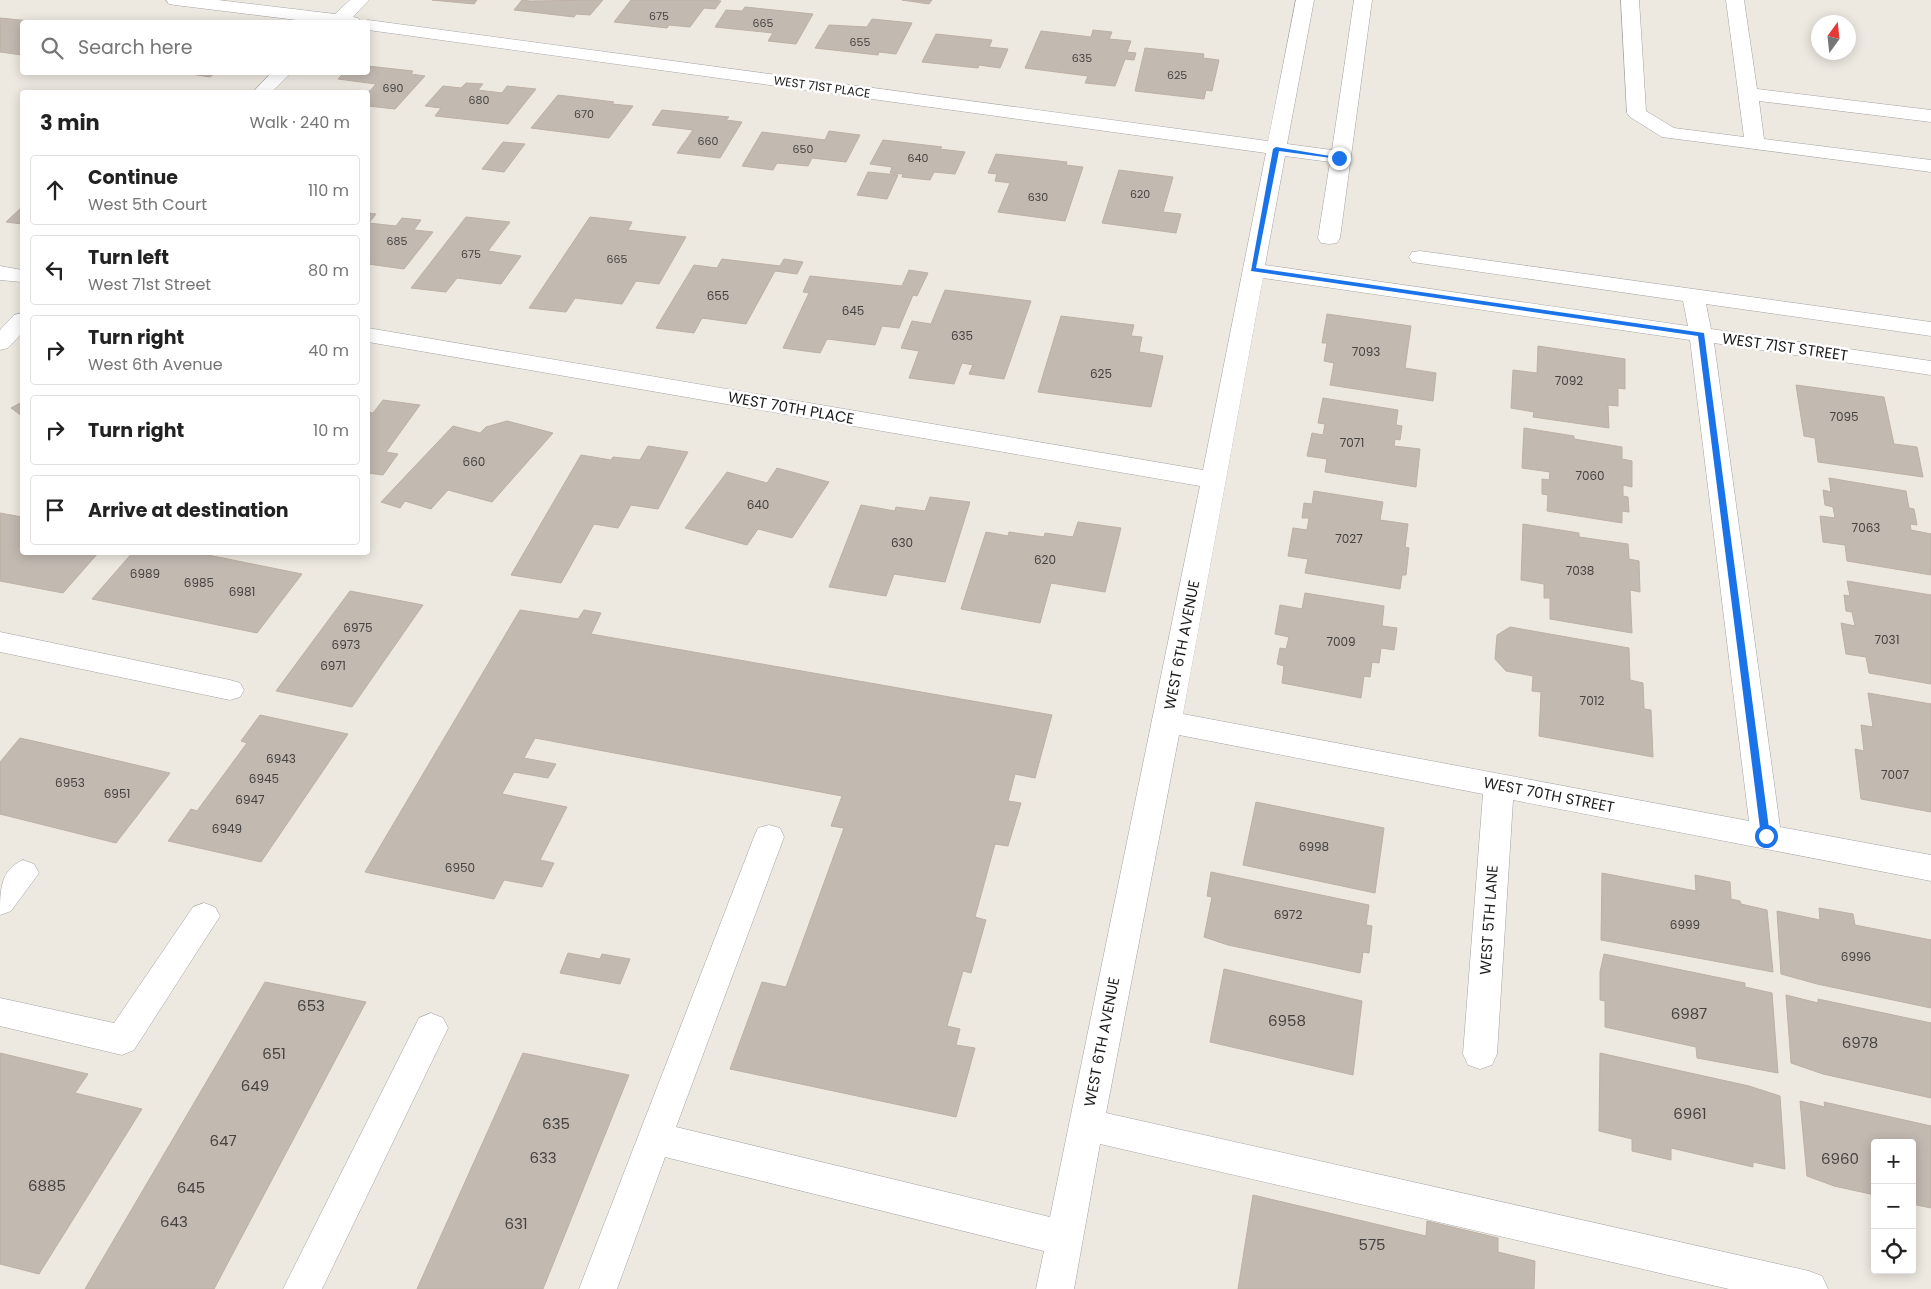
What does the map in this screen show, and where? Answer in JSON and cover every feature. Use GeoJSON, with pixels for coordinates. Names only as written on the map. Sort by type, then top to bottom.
{"type":"FeatureCollection","features":[{"type":"Feature","properties":{"kind":"street"},"geometry":{"type":"LineString","coordinates":[[175,0],[327,20]]}},
{"type":"Feature","properties":{"kind":"street"},"geometry":{"type":"LineString","coordinates":[[344,20],[360,0]]}},
{"type":"Feature","properties":{"kind":"street","name":"WEST 6TH AVENUE"},"geometry":{"type":"LineString","coordinates":[[1055,1289],[1214,480],[1305,0]]}},
{"type":"Feature","properties":{"kind":"street"},"geometry":{"type":"LineString","coordinates":[[1329,238],[1363,0]]}},
{"type":"Feature","properties":{"kind":"street"},"geometry":{"type":"LineString","coordinates":[[1630,0],[1637,113],[1669,133],[1931,166]]}},
{"type":"Feature","properties":{"kind":"street"},"geometry":{"type":"LineString","coordinates":[[1735,0],[1755,144]]}},
{"type":"Feature","properties":{"kind":"street","name":"WEST 71ST PLACE"},"geometry":{"type":"LineString","coordinates":[[370,25],[1339,158]]}},
{"type":"Feature","properties":{"kind":"street"},"geometry":{"type":"LineString","coordinates":[[264,90],[280,75]]}},
{"type":"Feature","properties":{"kind":"street"},"geometry":{"type":"LineString","coordinates":[[1748,94],[1931,116]]}},
{"type":"Feature","properties":{"kind":"street"},"geometry":{"type":"LineString","coordinates":[[1420,257],[1931,328]]}},
{"type":"Feature","properties":{"kind":"street","name":"WEST 71ST STREET"},"geometry":{"type":"LineString","coordinates":[[1253,270],[1931,368]]}},
{"type":"Feature","properties":{"kind":"street"},"geometry":{"type":"LineString","coordinates":[[0,272],[20,276]]}},
{"type":"Feature","properties":{"kind":"street"},"geometry":{"type":"LineString","coordinates":[[1693,294],[1701,334],[1766,836]]}},
{"type":"Feature","properties":{"kind":"street"},"geometry":{"type":"LineString","coordinates":[[0,343],[20,322]]}},
{"type":"Feature","properties":{"kind":"street","name":"WEST 70TH PLACE"},"geometry":{"type":"LineString","coordinates":[[370,335],[1214,480]]}},
{"type":"Feature","properties":{"kind":"street"},"geometry":{"type":"LineString","coordinates":[[0,642],[230,690]]}},
{"type":"Feature","properties":{"kind":"street","name":"WEST 70TH STREET"},"geometry":{"type":"LineString","coordinates":[[1167,722],[1931,868]]}},
{"type":"Feature","properties":{"kind":"street","name":"WEST 5TH LANE"},"geometry":{"type":"LineString","coordinates":[[1480,1054],[1499,785]]}},
{"type":"Feature","properties":{"kind":"street"},"geometry":{"type":"LineString","coordinates":[[598,1289],[769,837]]}},
{"type":"Feature","properties":{"kind":"street"},"geometry":{"type":"LineString","coordinates":[[0,902],[23,873]]}},
{"type":"Feature","properties":{"kind":"street"},"geometry":{"type":"LineString","coordinates":[[0,1012],[122,1040],[204,916]]}},
{"type":"Feature","properties":{"kind":"street"},"geometry":{"type":"LineString","coordinates":[[302,1289],[431,1028]]}},
{"type":"Feature","properties":{"kind":"street"},"geometry":{"type":"LineString","coordinates":[[1086,1125],[1809,1289]]}},
{"type":"Feature","properties":{"kind":"street"},"geometry":{"type":"LineString","coordinates":[[654,1138],[1064,1238]]}},
{"type":"Feature","properties":{"kind":"building"},"geometry":{"type":"Polygon","coordinates":[[[432,0],[477,0],[474,4],[432,0]]]}},
{"type":"Feature","properties":{"kind":"building"},"geometry":{"type":"Polygon","coordinates":[[[522,0],[603,0],[590,15],[576,14],[574,17],[514,10],[522,0]]]}},
{"type":"Feature","properties":{"kind":"building"},"geometry":{"type":"Polygon","coordinates":[[[631,0],[721,1],[715,9],[704,8],[690,27],[669,25],[667,28],[614,22],[631,0]]]}},
{"type":"Feature","properties":{"kind":"building"},"geometry":{"type":"Polygon","coordinates":[[[902,0],[932,0],[929,4],[902,0]]]}},
{"type":"Feature","properties":{"kind":"building"},"geometry":{"type":"Polygon","coordinates":[[[745,7],[813,14],[796,44],[768,41],[773,33],[715,27],[726,10],[742,11],[745,7]]]}},
{"type":"Feature","properties":{"kind":"building"},"geometry":{"type":"Polygon","coordinates":[[[0,18],[20,20],[20,55],[0,52],[0,18]]]}},
{"type":"Feature","properties":{"kind":"building"},"geometry":{"type":"Polygon","coordinates":[[[872,19],[912,23],[896,54],[879,52],[878,55],[815,48],[829,25],[867,27],[872,19]]]}},
{"type":"Feature","properties":{"kind":"building"},"geometry":{"type":"Polygon","coordinates":[[[1093,30],[1112,32],[1109,39],[1131,41],[1127,52],[1136,53],[1134,60],[1125,59],[1115,86],[1085,83],[1088,76],[1025,68],[1041,31],[1091,37],[1093,30]]]}},
{"type":"Feature","properties":{"kind":"building"},"geometry":{"type":"Polygon","coordinates":[[[936,34],[992,40],[989,47],[1008,49],[1000,68],[979,65],[978,68],[922,62],[936,34]]]}},
{"type":"Feature","properties":{"kind":"building"},"geometry":{"type":"Polygon","coordinates":[[[1145,48],[1204,54],[1203,58],[1219,60],[1212,91],[1206,90],[1204,99],[1135,91],[1145,48]]]}},
{"type":"Feature","properties":{"kind":"building"},"geometry":{"type":"Polygon","coordinates":[[[370,66],[413,71],[411,74],[425,76],[395,109],[370,106],[370,91],[376,84],[338,79],[342,75],[370,75],[370,66]]]}},
{"type":"Feature","properties":{"kind":"building"},"geometry":{"type":"Polygon","coordinates":[[[466,83],[483,84],[478,90],[502,93],[507,86],[536,89],[508,124],[435,116],[441,108],[425,106],[443,86],[461,88],[466,83]]]}},
{"type":"Feature","properties":{"kind":"building"},"geometry":{"type":"Polygon","coordinates":[[[558,95],[633,106],[609,138],[531,128],[558,95]]]}},
{"type":"Feature","properties":{"kind":"building"},"geometry":{"type":"Polygon","coordinates":[[[662,110],[729,117],[726,120],[742,122],[720,158],[677,153],[693,130],[652,125],[662,110]]]}},
{"type":"Feature","properties":{"kind":"building"},"geometry":{"type":"Polygon","coordinates":[[[829,131],[860,135],[846,162],[812,158],[808,166],[777,163],[773,170],[742,166],[762,132],[825,140],[829,131]]]}},
{"type":"Feature","properties":{"kind":"building"},"geometry":{"type":"Polygon","coordinates":[[[883,140],[942,147],[940,149],[965,152],[955,174],[934,172],[930,180],[902,177],[903,174],[890,173],[892,167],[870,164],[883,140]]]}},
{"type":"Feature","properties":{"kind":"building"},"geometry":{"type":"Polygon","coordinates":[[[503,142],[525,144],[504,172],[482,169],[503,142]]]}},
{"type":"Feature","properties":{"kind":"building"},"geometry":{"type":"Polygon","coordinates":[[[996,154],[1067,162],[1066,165],[1083,167],[1065,221],[998,212],[1010,183],[995,181],[997,174],[988,173],[996,154]]]}},
{"type":"Feature","properties":{"kind":"building"},"geometry":{"type":"Polygon","coordinates":[[[1119,170],[1173,177],[1163,212],[1181,214],[1176,233],[1102,223],[1119,170]]]}},
{"type":"Feature","properties":{"kind":"building"},"geometry":{"type":"Polygon","coordinates":[[[868,172],[898,175],[887,199],[857,195],[868,172]]]}},
{"type":"Feature","properties":{"kind":"building"},"geometry":{"type":"Polygon","coordinates":[[[20,209],[20,224],[6,222],[20,209]]]}},
{"type":"Feature","properties":{"kind":"building"},"geometry":{"type":"Polygon","coordinates":[[[370,213],[376,214],[370,222],[370,213]]]}},
{"type":"Feature","properties":{"kind":"building"},"geometry":{"type":"Polygon","coordinates":[[[466,217],[510,222],[488,251],[521,256],[501,284],[457,278],[446,292],[411,288],[466,217]]]}},
{"type":"Feature","properties":{"kind":"building"},"geometry":{"type":"Polygon","coordinates":[[[590,217],[632,222],[628,230],[686,237],[659,284],[636,281],[622,304],[575,298],[566,312],[529,308],[590,217]]]}},
{"type":"Feature","properties":{"kind":"building"},"geometry":{"type":"Polygon","coordinates":[[[402,218],[421,220],[414,230],[433,232],[404,269],[370,264],[370,223],[396,226],[402,218]]]}},
{"type":"Feature","properties":{"kind":"building"},"geometry":{"type":"Polygon","coordinates":[[[722,259],[780,266],[784,259],[803,262],[797,274],[775,271],[746,324],[702,318],[694,333],[656,328],[694,265],[717,268],[722,259]]]}},
{"type":"Feature","properties":{"kind":"building"},"geometry":{"type":"Polygon","coordinates":[[[909,270],[928,273],[917,296],[913,295],[899,328],[882,326],[875,345],[827,339],[820,353],[783,348],[809,293],[803,292],[810,276],[902,286],[909,270]]]}},
{"type":"Feature","properties":{"kind":"building"},"geometry":{"type":"Polygon","coordinates":[[[945,290],[1031,301],[1004,379],[969,374],[973,365],[962,363],[954,384],[909,378],[919,351],[901,348],[912,321],[931,324],[945,290]]]}},
{"type":"Feature","properties":{"kind":"building"},"geometry":{"type":"Polygon","coordinates":[[[1327,314],[1411,326],[1405,368],[1436,373],[1433,401],[1330,385],[1334,363],[1324,361],[1327,343],[1322,343],[1327,314]]]}},
{"type":"Feature","properties":{"kind":"building"},"geometry":{"type":"Polygon","coordinates":[[[1061,316],[1134,325],[1131,336],[1142,337],[1139,352],[1163,356],[1151,407],[1038,392],[1061,316]]]}},
{"type":"Feature","properties":{"kind":"building"},"geometry":{"type":"Polygon","coordinates":[[[1538,346],[1625,359],[1625,389],[1618,388],[1618,406],[1608,405],[1609,428],[1533,417],[1534,412],[1511,408],[1513,370],[1537,373],[1538,346]]]}},
{"type":"Feature","properties":{"kind":"building"},"geometry":{"type":"Polygon","coordinates":[[[1796,385],[1884,397],[1894,444],[1917,447],[1923,477],[1818,462],[1815,438],[1804,436],[1796,385]]]}},
{"type":"Feature","properties":{"kind":"building"},"geometry":{"type":"Polygon","coordinates":[[[1323,398],[1398,410],[1396,425],[1402,426],[1400,440],[1395,439],[1394,446],[1420,449],[1416,487],[1325,472],[1327,459],[1307,456],[1312,433],[1323,435],[1325,424],[1318,423],[1323,398]]]}},
{"type":"Feature","properties":{"kind":"building"},"geometry":{"type":"Polygon","coordinates":[[[383,400],[420,405],[386,452],[398,454],[383,475],[370,473],[370,412],[373,413],[383,400]]]}},
{"type":"Feature","properties":{"kind":"building"},"geometry":{"type":"Polygon","coordinates":[[[20,403],[20,415],[11,408],[20,403]]]}},
{"type":"Feature","properties":{"kind":"building"},"geometry":{"type":"Polygon","coordinates":[[[507,421],[553,433],[492,502],[448,490],[431,509],[405,501],[400,508],[381,502],[453,426],[480,433],[486,427],[507,421]]]}},
{"type":"Feature","properties":{"kind":"building"},"geometry":{"type":"Polygon","coordinates":[[[1524,428],[1574,436],[1574,439],[1622,447],[1622,459],[1632,461],[1632,487],[1623,485],[1623,496],[1628,497],[1629,512],[1622,511],[1622,523],[1547,511],[1548,495],[1542,494],[1542,479],[1549,480],[1550,472],[1522,468],[1524,428]]]}},
{"type":"Feature","properties":{"kind":"building"},"geometry":{"type":"Polygon","coordinates":[[[648,446],[688,452],[658,509],[631,505],[618,528],[594,524],[561,583],[511,575],[581,455],[611,460],[613,457],[640,460],[648,446]]]}},
{"type":"Feature","properties":{"kind":"building"},"geometry":{"type":"Polygon","coordinates":[[[777,468],[829,482],[792,538],[758,529],[747,545],[685,528],[727,472],[767,483],[777,468]]]}},
{"type":"Feature","properties":{"kind":"building"},"geometry":{"type":"Polygon","coordinates":[[[1829,478],[1906,491],[1909,508],[1914,509],[1917,525],[1910,524],[1911,530],[1931,534],[1931,575],[1847,561],[1845,545],[1823,542],[1820,516],[1835,518],[1833,507],[1825,505],[1823,490],[1831,492],[1829,478]]]}},
{"type":"Feature","properties":{"kind":"building"},"geometry":{"type":"Polygon","coordinates":[[[1314,491],[1383,502],[1380,520],[1408,524],[1405,547],[1409,548],[1406,575],[1402,575],[1400,589],[1305,573],[1308,559],[1288,556],[1293,528],[1307,530],[1309,518],[1302,518],[1304,503],[1312,504],[1314,491]]]}},
{"type":"Feature","properties":{"kind":"building"},"geometry":{"type":"Polygon","coordinates":[[[930,497],[970,502],[945,582],[894,574],[886,596],[829,587],[861,505],[895,511],[896,507],[925,511],[930,497]]]}},
{"type":"Feature","properties":{"kind":"building"},"geometry":{"type":"Polygon","coordinates":[[[0,513],[20,517],[20,555],[96,555],[63,593],[0,581],[0,513]]]}},
{"type":"Feature","properties":{"kind":"building"},"geometry":{"type":"Polygon","coordinates":[[[1078,522],[1121,528],[1105,592],[1051,583],[1040,623],[961,609],[986,532],[1008,536],[1009,532],[1044,537],[1045,533],[1073,537],[1078,522]]]}},
{"type":"Feature","properties":{"kind":"building"},"geometry":{"type":"Polygon","coordinates":[[[1523,524],[1579,533],[1579,537],[1628,544],[1629,559],[1639,561],[1640,592],[1630,590],[1632,633],[1550,619],[1550,598],[1544,598],[1544,584],[1521,580],[1523,524]]]}},
{"type":"Feature","properties":{"kind":"building"},"geometry":{"type":"Polygon","coordinates":[[[130,555],[208,555],[302,574],[257,633],[92,599],[130,555]]]}},
{"type":"Feature","properties":{"kind":"building"},"geometry":{"type":"Polygon","coordinates":[[[1847,581],[1931,595],[1931,684],[1869,673],[1866,657],[1846,654],[1841,623],[1855,626],[1852,612],[1846,611],[1844,595],[1850,596],[1847,581]]]}},
{"type":"Feature","properties":{"kind":"building"},"geometry":{"type":"Polygon","coordinates":[[[350,591],[423,605],[352,707],[276,691],[350,591]]]}},
{"type":"Feature","properties":{"kind":"building"},"geometry":{"type":"Polygon","coordinates":[[[1305,593],[1384,606],[1382,626],[1397,628],[1394,650],[1381,648],[1379,663],[1372,662],[1370,677],[1364,676],[1361,698],[1282,683],[1284,666],[1277,664],[1280,648],[1286,649],[1289,637],[1275,634],[1280,605],[1302,609],[1305,593]]]}},
{"type":"Feature","properties":{"kind":"building"},"geometry":{"type":"Polygon","coordinates":[[[520,610],[578,619],[584,610],[601,613],[591,634],[1052,715],[1035,778],[1015,774],[1008,801],[1021,803],[1008,846],[995,844],[975,917],[986,920],[971,973],[963,971],[947,1026],[960,1029],[956,1045],[975,1048],[956,1117],[730,1069],[762,982],[786,987],[844,828],[831,826],[842,796],[535,738],[524,758],[556,764],[548,778],[514,772],[502,794],[567,807],[540,860],[554,863],[542,887],[504,880],[494,899],[365,872],[520,610]]]}},
{"type":"Feature","properties":{"kind":"building"},"geometry":{"type":"Polygon","coordinates":[[[1510,627],[1629,648],[1630,680],[1643,683],[1644,709],[1651,710],[1653,757],[1539,736],[1541,692],[1532,691],[1533,676],[1506,671],[1495,659],[1497,635],[1510,627]]]}},
{"type":"Feature","properties":{"kind":"building"},"geometry":{"type":"Polygon","coordinates":[[[1868,693],[1931,704],[1931,812],[1861,799],[1855,749],[1864,751],[1861,725],[1873,727],[1868,693]]]}},
{"type":"Feature","properties":{"kind":"building"},"geometry":{"type":"Polygon","coordinates":[[[260,715],[348,734],[261,862],[168,841],[191,809],[197,811],[247,743],[241,741],[260,715]]]}},
{"type":"Feature","properties":{"kind":"building"},"geometry":{"type":"Polygon","coordinates":[[[20,738],[170,773],[116,843],[0,814],[0,762],[20,738]]]}},
{"type":"Feature","properties":{"kind":"building"},"geometry":{"type":"Polygon","coordinates":[[[1256,802],[1384,828],[1375,893],[1243,865],[1256,802]]]}},
{"type":"Feature","properties":{"kind":"building"},"geometry":{"type":"Polygon","coordinates":[[[1211,872],[1369,905],[1366,925],[1372,926],[1369,953],[1363,952],[1360,973],[1228,945],[1204,937],[1212,897],[1207,896],[1211,872]]]}},
{"type":"Feature","properties":{"kind":"building"},"geometry":{"type":"Polygon","coordinates":[[[1602,873],[1696,891],[1695,875],[1730,882],[1731,899],[1740,901],[1741,904],[1767,910],[1773,972],[1601,940],[1602,873]]]}},
{"type":"Feature","properties":{"kind":"building"},"geometry":{"type":"Polygon","coordinates":[[[1819,908],[1853,914],[1855,925],[1931,940],[1931,1008],[1817,984],[1781,974],[1777,911],[1820,920],[1819,908]]]}},
{"type":"Feature","properties":{"kind":"building"},"geometry":{"type":"Polygon","coordinates":[[[568,953],[600,959],[602,954],[630,959],[620,984],[560,973],[568,953]]]}},
{"type":"Feature","properties":{"kind":"building"},"geometry":{"type":"Polygon","coordinates":[[[1604,954],[1745,983],[1745,987],[1772,993],[1778,1073],[1697,1058],[1696,1047],[1605,1027],[1605,1001],[1600,1000],[1600,972],[1604,954]]]}},
{"type":"Feature","properties":{"kind":"building"},"geometry":{"type":"Polygon","coordinates":[[[1224,969],[1362,1001],[1353,1075],[1210,1042],[1224,969]]]}},
{"type":"Feature","properties":{"kind":"building"},"geometry":{"type":"Polygon","coordinates":[[[265,982],[366,1002],[214,1289],[85,1289],[265,982]]]}},
{"type":"Feature","properties":{"kind":"building"},"geometry":{"type":"Polygon","coordinates":[[[1786,995],[1818,1003],[1818,999],[1931,1023],[1931,1098],[1823,1074],[1791,1063],[1786,995]]]}},
{"type":"Feature","properties":{"kind":"building"},"geometry":{"type":"Polygon","coordinates":[[[0,1053],[88,1074],[75,1093],[142,1109],[39,1274],[0,1264],[0,1053]]]}},
{"type":"Feature","properties":{"kind":"building"},"geometry":{"type":"Polygon","coordinates":[[[523,1053],[629,1075],[543,1289],[417,1289],[523,1053]]]}},
{"type":"Feature","properties":{"kind":"building"},"geometry":{"type":"Polygon","coordinates":[[[1600,1053],[1749,1086],[1780,1096],[1785,1169],[1753,1162],[1753,1167],[1671,1148],[1671,1160],[1632,1151],[1632,1139],[1599,1131],[1600,1053]]]}},
{"type":"Feature","properties":{"kind":"building"},"geometry":{"type":"Polygon","coordinates":[[[1800,1101],[1825,1107],[1824,1102],[1931,1126],[1931,1208],[1916,1205],[1916,1139],[1871,1139],[1871,1194],[1834,1186],[1807,1176],[1800,1101]]]}},
{"type":"Feature","properties":{"kind":"building"},"geometry":{"type":"Polygon","coordinates":[[[1253,1195],[1426,1236],[1427,1221],[1498,1238],[1498,1252],[1535,1261],[1534,1289],[1238,1289],[1253,1195]]]}},
{"type":"Feature","properties":{"kind":"route"},"geometry":{"type":"LineString","coordinates":[[1339,158],[1276,149],[1253,270],[1701,334],[1766,836]]}}]}
